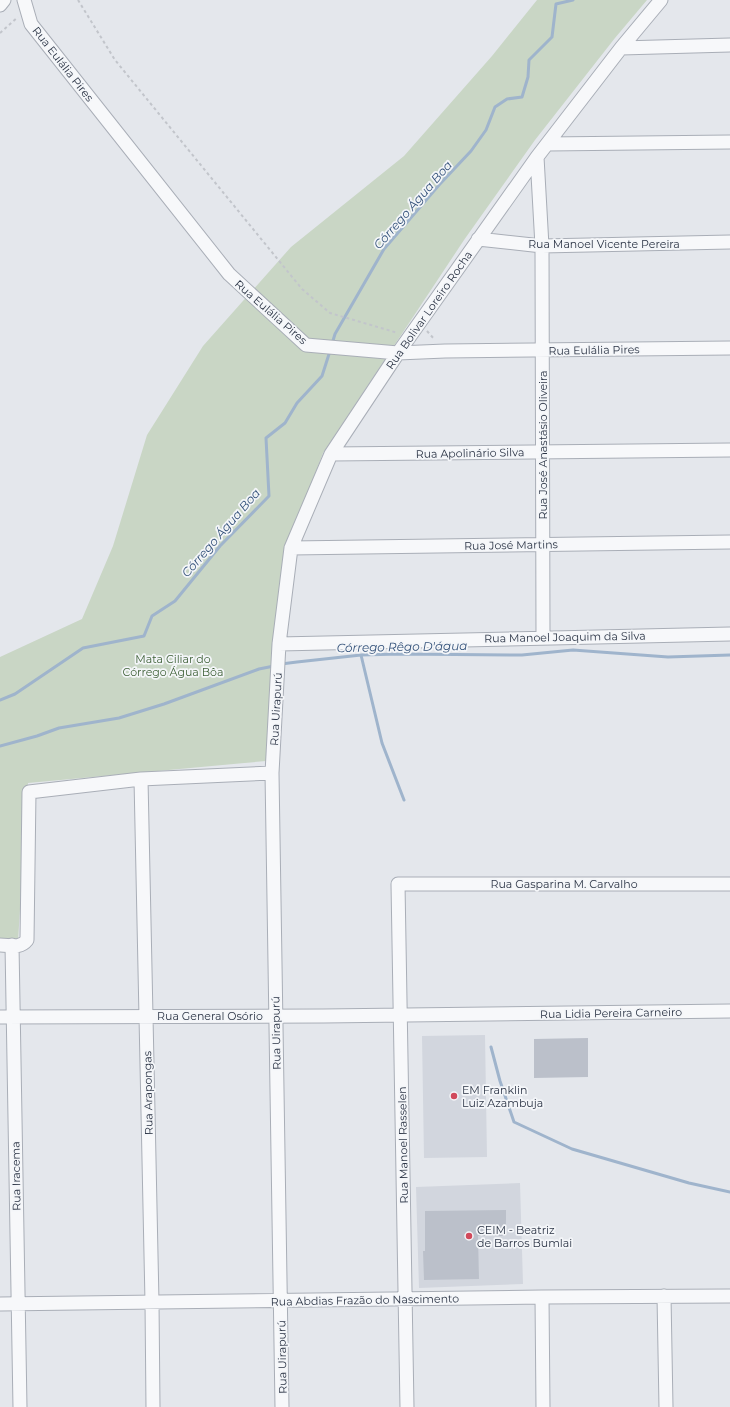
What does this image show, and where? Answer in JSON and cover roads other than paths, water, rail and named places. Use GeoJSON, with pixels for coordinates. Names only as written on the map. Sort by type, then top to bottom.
{"type":"FeatureCollection","features":[{"type":"Feature","properties":{"kind":"street"},"geometry":{"type":"LineString","coordinates":[[0,5],[4,0]]}},
{"type":"Feature","properties":{"kind":"street","name":"Rua Eulália Pires"},"geometry":{"type":"LineString","coordinates":[[24,0],[31,24],[229,274],[306,345],[398,353],[445,351],[730,348]]}},
{"type":"Feature","properties":{"kind":"street","name":"Rua Bolivar Loreiro Rocha"},"geometry":{"type":"LineString","coordinates":[[278,659],[291,548],[331,454],[398,353],[538,156],[621,48],[661,0]]}},
{"type":"Feature","properties":{"kind":"street"},"geometry":{"type":"LineString","coordinates":[[621,48],[730,45]]}},
{"type":"Feature","properties":{"kind":"street"},"geometry":{"type":"LineString","coordinates":[[547,144],[730,142]]}},
{"type":"Feature","properties":{"kind":"street","name":"Rua José Anastásio Oliveira"},"geometry":{"type":"LineString","coordinates":[[538,156],[542,246],[543,637]]}},
{"type":"Feature","properties":{"kind":"street","name":"Rua Manoel Vicente Pereira"},"geometry":{"type":"LineString","coordinates":[[478,239],[542,246],[730,242]]}},
{"type":"Feature","properties":{"kind":"street","name":"Rua Apolinário Silva"},"geometry":{"type":"LineString","coordinates":[[331,454],[730,450]]}},
{"type":"Feature","properties":{"kind":"street","name":"Rua José Martins"},"geometry":{"type":"LineString","coordinates":[[291,548],[730,542]]}},
{"type":"Feature","properties":{"kind":"street","name":"Rua Manoel Joaquim da Silva"},"geometry":{"type":"LineString","coordinates":[[280,644],[730,634]]}},
{"type":"Feature","properties":{"kind":"street","name":"Rua Uirapurú"},"geometry":{"type":"LineString","coordinates":[[278,659],[272,773],[282,1407]]}},
{"type":"Feature","properties":{"kind":"street"},"geometry":{"type":"LineString","coordinates":[[6,945],[18,947],[24,944],[27,940],[29,792],[143,779],[272,773]]}},
{"type":"Feature","properties":{"kind":"street","name":"Rua Arapongas"},"geometry":{"type":"LineString","coordinates":[[143,779],[153,1407]]}},
{"type":"Feature","properties":{"kind":"street","name":"Rua Gasparina M. Carvalho"},"geometry":{"type":"LineString","coordinates":[[398,884],[730,884]]}},
{"type":"Feature","properties":{"kind":"street","name":"Rua Manoel Rasselen"},"geometry":{"type":"LineString","coordinates":[[398,884],[407,1407]]}},
{"type":"Feature","properties":{"kind":"street","name":"Rua Iracema"},"geometry":{"type":"LineString","coordinates":[[6,945],[6,1016],[19,1304],[20,1407]]}},
{"type":"Feature","properties":{"kind":"street","name":"Rua Lidia Pereira Carneiro"},"geometry":{"type":"LineString","coordinates":[[492,1014],[730,1011]]}},
{"type":"Feature","properties":{"kind":"street","name":"Rua General Osório"},"geometry":{"type":"LineString","coordinates":[[6,1016],[400,1016],[492,1014]]}},
{"type":"Feature","properties":{"kind":"street"},"geometry":{"type":"LineString","coordinates":[[664,1296],[666,1407]]}},
{"type":"Feature","properties":{"kind":"street","name":"Rua Abdias Frazão do Nascimento"},"geometry":{"type":"LineString","coordinates":[[0,1304],[730,1296]]}},
{"type":"Feature","properties":{"kind":"street"},"geometry":{"type":"LineString","coordinates":[[542,1297],[544,1407]]}},
{"type":"Feature","properties":{"kind":"waterway","name":"Córrego Água Boa"},"geometry":{"type":"LineString","coordinates":[[332,344],[335,334],[384,249],[439,185],[471,151],[486,130],[495,107],[507,99],[522,97],[528,77],[529,60],[552,37],[556,4],[573,0]]}},
{"type":"Feature","properties":{"kind":"waterway","name":"Córrego Água Boa"},"geometry":{"type":"LineString","coordinates":[[0,700],[15,694],[83,648],[144,636],[152,616],[175,601],[220,546],[269,496],[266,438],[285,423],[297,403],[322,376],[330,351]]}},
{"type":"Feature","properties":{"kind":"waterway","name":"Córrego Rêgo D'água"},"geometry":{"type":"LineString","coordinates":[[281,664],[361,655],[522,655],[573,650],[668,657],[730,655]]}},
{"type":"Feature","properties":{"kind":"waterway"},"geometry":{"type":"LineString","coordinates":[[361,655],[382,743],[404,800]]}},
{"type":"Feature","properties":{"kind":"waterway","name":"Córrego Rêgo D'água"},"geometry":{"type":"LineString","coordinates":[[0,746],[37,736],[59,728],[119,718],[164,704],[259,669],[274,666]]}},
{"type":"Feature","properties":{"kind":"waterway"},"geometry":{"type":"LineString","coordinates":[[491,1047],[500,1081],[514,1122],[572,1149],[689,1183],[730,1192]]}},
{"type":"Feature","properties":{"kind":"place","name":"EM Franklin Luiz Azambuja"},"geometry":{"type":"Point","coordinates":[454,1096]}},
{"type":"Feature","properties":{"kind":"place","name":"CEIM - Beatriz de Barros Bumlai"},"geometry":{"type":"Point","coordinates":[469,1236]}},
{"type":"Feature","properties":{"kind":"park label","name":"Mata Ciliar do Córrego Água Bôa"},"geometry":{"type":"Point","coordinates":[173,665]}}]}
